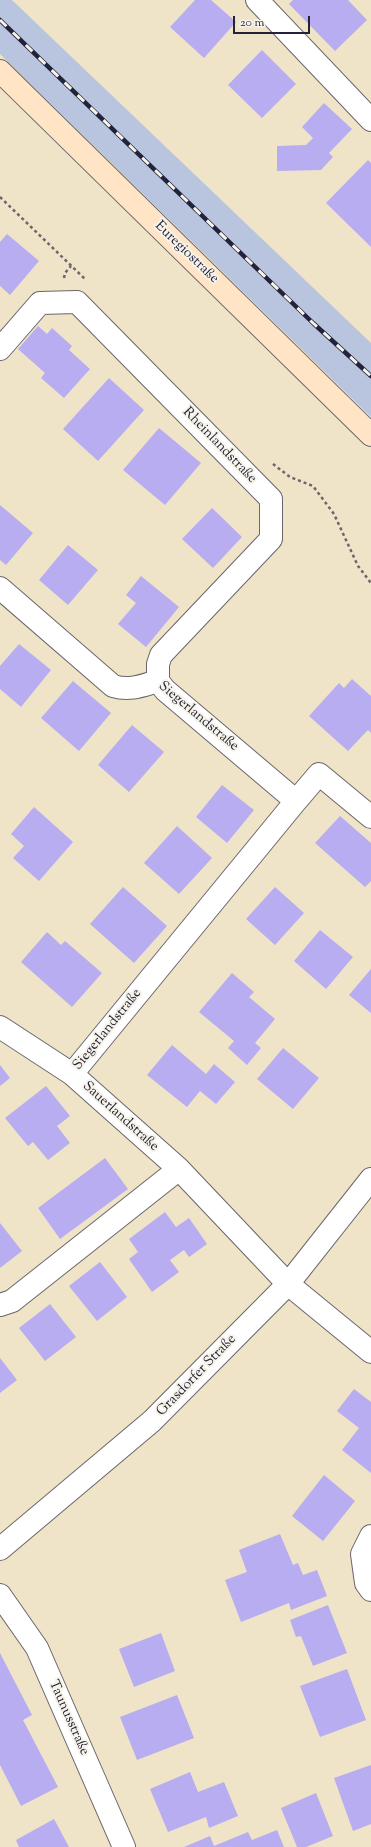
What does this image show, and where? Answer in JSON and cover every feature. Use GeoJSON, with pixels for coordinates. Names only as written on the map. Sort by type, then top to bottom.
{"type":"FeatureCollection","features":[{"type":"Feature","properties":{"kind":"main road","name":"Euregiostraße"},"geometry":{"type":"LineString","coordinates":[[0,71],[371,435]]}},
{"type":"Feature","properties":{"kind":"street"},"geometry":{"type":"LineString","coordinates":[[257,0],[371,120]]}},
{"type":"Feature","properties":{"kind":"street","name":"Rheinlandstraße"},"geometry":{"type":"LineString","coordinates":[[0,349],[40,303],[77,302],[271,499],[271,538],[161,655],[158,664],[158,680]]}},
{"type":"Feature","properties":{"kind":"street","name":"Siegerlandstraße"},"geometry":{"type":"LineString","coordinates":[[0,588],[113,686],[124,689],[134,689],[158,680],[165,690],[296,801]]}},
{"type":"Feature","properties":{"kind":"street","name":"Siegerlandstraße"},"geometry":{"type":"LineString","coordinates":[[72,1074],[319,774],[371,817]]}},
{"type":"Feature","properties":{"kind":"street","name":"Sauerlandstraße"},"geometry":{"type":"LineString","coordinates":[[0,1027],[72,1074],[179,1169],[288,1284],[371,1352]]}},
{"type":"Feature","properties":{"kind":"street"},"geometry":{"type":"LineString","coordinates":[[0,1306],[12,1301],[179,1169]]}},
{"type":"Feature","properties":{"kind":"street","name":"Grasdorfer Straße"},"geometry":{"type":"LineString","coordinates":[[0,1549],[152,1422],[288,1284],[371,1179]]}},
{"type":"Feature","properties":{"kind":"street"},"geometry":{"type":"LineString","coordinates":[[371,1536],[362,1554],[366,1583],[371,1590]]}},
{"type":"Feature","properties":{"kind":"street","name":"Taunusstraße"},"geometry":{"type":"LineString","coordinates":[[0,1594],[37,1648],[124,1847]]}},
{"type":"Feature","properties":{"kind":"shaded area"},"geometry":{"type":"Polygon","coordinates":[[[0,0],[12,0],[371,343],[371,417],[0,54],[0,0]]]}},
{"type":"Feature","properties":{"kind":"building"},"geometry":{"type":"Polygon","coordinates":[[[195,0],[211,0],[236,22],[204,58],[170,27],[195,0]]]}},
{"type":"Feature","properties":{"kind":"building"},"geometry":{"type":"Polygon","coordinates":[[[293,0],[348,0],[367,20],[335,51],[289,4],[293,0]]]}},
{"type":"Feature","properties":{"kind":"building"},"geometry":{"type":"Polygon","coordinates":[[[262,50],[296,84],[262,118],[228,85],[262,50]]]}},
{"type":"Feature","properties":{"kind":"building"},"geometry":{"type":"Polygon","coordinates":[[[324,103],[352,129],[329,153],[333,157],[321,170],[277,171],[277,146],[306,145],[313,138],[302,127],[324,103]]]}},
{"type":"Feature","properties":{"kind":"building"},"geometry":{"type":"Polygon","coordinates":[[[368,160],[371,163],[371,247],[326,203],[368,160]]]}},
{"type":"Feature","properties":{"kind":"building"},"geometry":{"type":"Polygon","coordinates":[[[7,234],[39,261],[10,295],[0,286],[0,242],[7,234]]]}},
{"type":"Feature","properties":{"kind":"building"},"geometry":{"type":"Polygon","coordinates":[[[38,326],[47,334],[52,328],[72,346],[69,350],[90,369],[64,398],[41,378],[45,373],[18,349],[38,326]]]}},
{"type":"Feature","properties":{"kind":"building"},"geometry":{"type":"Polygon","coordinates":[[[109,378],[144,410],[98,461],[63,429],[109,378]]]}},
{"type":"Feature","properties":{"kind":"building"},"geometry":{"type":"Polygon","coordinates":[[[159,428],[201,463],[165,505],[123,470],[159,428]]]}},
{"type":"Feature","properties":{"kind":"building"},"geometry":{"type":"Polygon","coordinates":[[[0,505],[33,533],[6,565],[0,560],[0,505]]]}},
{"type":"Feature","properties":{"kind":"building"},"geometry":{"type":"Polygon","coordinates":[[[212,508],[242,537],[213,568],[182,539],[212,508]]]}},
{"type":"Feature","properties":{"kind":"building"},"geometry":{"type":"Polygon","coordinates":[[[68,545],[98,570],[68,605],[39,580],[68,545]]]}},
{"type":"Feature","properties":{"kind":"building"},"geometry":{"type":"Polygon","coordinates":[[[141,576],[179,607],[146,647],[118,624],[136,603],[126,595],[141,576]]]}},
{"type":"Feature","properties":{"kind":"building"},"geometry":{"type":"Polygon","coordinates":[[[19,644],[51,670],[21,707],[0,689],[0,666],[19,644]]]}},
{"type":"Feature","properties":{"kind":"building"},"geometry":{"type":"Polygon","coordinates":[[[352,679],[371,696],[371,733],[368,730],[348,751],[309,716],[339,683],[344,688],[352,679]]]}},
{"type":"Feature","properties":{"kind":"building"},"geometry":{"type":"Polygon","coordinates":[[[73,681],[111,713],[79,751],[41,718],[73,681]]]}},
{"type":"Feature","properties":{"kind":"building"},"geometry":{"type":"Polygon","coordinates":[[[132,725],[164,752],[129,792],[98,765],[132,725]]]}},
{"type":"Feature","properties":{"kind":"building"},"geometry":{"type":"Polygon","coordinates":[[[222,785],[254,810],[227,843],[196,817],[222,785]]]}},
{"type":"Feature","properties":{"kind":"building"},"geometry":{"type":"Polygon","coordinates":[[[34,807],[73,842],[39,881],[13,858],[24,846],[11,834],[34,807]]]}},
{"type":"Feature","properties":{"kind":"building"},"geometry":{"type":"Polygon","coordinates":[[[340,816],[371,843],[371,881],[365,887],[315,843],[340,816]]]}},
{"type":"Feature","properties":{"kind":"building"},"geometry":{"type":"Polygon","coordinates":[[[177,826],[212,858],[179,894],[144,863],[177,826]]]}},
{"type":"Feature","properties":{"kind":"building"},"geometry":{"type":"Polygon","coordinates":[[[123,887],[167,926],[134,963],[90,924],[123,887]]]}},
{"type":"Feature","properties":{"kind":"building"},"geometry":{"type":"Polygon","coordinates":[[[275,887],[304,913],[275,945],[246,919],[275,887]]]}},
{"type":"Feature","properties":{"kind":"building"},"geometry":{"type":"Polygon","coordinates":[[[320,930],[353,957],[326,989],[294,961],[320,930]]]}},
{"type":"Feature","properties":{"kind":"building"},"geometry":{"type":"Polygon","coordinates":[[[47,932],[61,945],[65,941],[102,973],[72,1007],[21,962],[47,932]]]}},
{"type":"Feature","properties":{"kind":"building"},"geometry":{"type":"Polygon","coordinates":[[[371,969],[371,1013],[349,995],[371,969]]]}},
{"type":"Feature","properties":{"kind":"building"},"geometry":{"type":"Polygon","coordinates":[[[232,973],[254,992],[249,997],[275,1019],[255,1043],[261,1048],[247,1065],[228,1048],[234,1041],[199,1012],[232,973]]]}},
{"type":"Feature","properties":{"kind":"building"},"geometry":{"type":"Polygon","coordinates":[[[172,1045],[206,1074],[214,1064],[235,1082],[216,1104],[200,1091],[187,1107],[147,1075],[172,1045]]]}},
{"type":"Feature","properties":{"kind":"building"},"geometry":{"type":"Polygon","coordinates":[[[283,1048],[319,1078],[293,1109],[257,1079],[283,1048]]]}},
{"type":"Feature","properties":{"kind":"building"},"geometry":{"type":"Polygon","coordinates":[[[0,1065],[10,1078],[0,1086],[0,1065]]]}},
{"type":"Feature","properties":{"kind":"building"},"geometry":{"type":"Polygon","coordinates":[[[46,1086],[70,1116],[57,1126],[70,1143],[48,1160],[33,1142],[28,1146],[5,1118],[46,1086]]]}},
{"type":"Feature","properties":{"kind":"building"},"geometry":{"type":"Polygon","coordinates":[[[105,1158],[128,1189],[60,1239],[38,1208],[105,1158]]]}},
{"type":"Feature","properties":{"kind":"building"},"geometry":{"type":"Polygon","coordinates":[[[165,1212],[176,1227],[189,1218],[207,1244],[189,1257],[184,1250],[170,1260],[179,1272],[152,1292],[129,1259],[138,1252],[129,1239],[165,1212]]]}},
{"type":"Feature","properties":{"kind":"building"},"geometry":{"type":"Polygon","coordinates":[[[0,1223],[22,1251],[0,1268],[0,1223]]]}},
{"type":"Feature","properties":{"kind":"building"},"geometry":{"type":"Polygon","coordinates":[[[100,1262],[127,1297],[97,1321],[69,1286],[100,1262]]]}},
{"type":"Feature","properties":{"kind":"building"},"geometry":{"type":"Polygon","coordinates":[[[50,1304],[76,1337],[45,1361],[19,1328],[50,1304]]]}},
{"type":"Feature","properties":{"kind":"building"},"geometry":{"type":"Polygon","coordinates":[[[0,1358],[17,1380],[0,1393],[0,1358]]]}},
{"type":"Feature","properties":{"kind":"building"},"geometry":{"type":"Polygon","coordinates":[[[354,1389],[371,1402],[371,1473],[342,1450],[359,1428],[337,1411],[354,1389]]]}},
{"type":"Feature","properties":{"kind":"building"},"geometry":{"type":"Polygon","coordinates":[[[324,1475],[355,1501],[323,1541],[292,1516],[324,1475]]]}},
{"type":"Feature","properties":{"kind":"building"},"geometry":{"type":"Polygon","coordinates":[[[280,1534],[293,1565],[298,1563],[303,1575],[317,1570],[327,1596],[291,1610],[289,1603],[241,1622],[225,1580],[247,1572],[239,1550],[280,1534]]]}},
{"type":"Feature","properties":{"kind":"building"},"geometry":{"type":"Polygon","coordinates":[[[328,1605],[347,1653],[313,1666],[301,1636],[296,1637],[290,1620],[328,1605]]]}},
{"type":"Feature","properties":{"kind":"building"},"geometry":{"type":"Polygon","coordinates":[[[161,1633],[175,1671],[134,1687],[119,1649],[161,1633]]]}},
{"type":"Feature","properties":{"kind":"building"},"geometry":{"type":"Polygon","coordinates":[[[0,1653],[32,1715],[23,1720],[58,1787],[21,1806],[0,1765],[0,1653]]]}},
{"type":"Feature","properties":{"kind":"building"},"geometry":{"type":"Polygon","coordinates":[[[347,1669],[366,1720],[320,1737],[300,1686],[347,1669]]]}},
{"type":"Feature","properties":{"kind":"building"},"geometry":{"type":"Polygon","coordinates":[[[177,1695],[194,1738],[137,1760],[120,1717],[177,1695]]]}},
{"type":"Feature","properties":{"kind":"building"},"geometry":{"type":"Polygon","coordinates":[[[371,1765],[371,1824],[353,1831],[334,1778],[371,1765]]]}},
{"type":"Feature","properties":{"kind":"building"},"geometry":{"type":"Polygon","coordinates":[[[190,1772],[198,1792],[224,1782],[238,1816],[209,1828],[206,1817],[168,1832],[150,1789],[190,1772]]]}},
{"type":"Feature","properties":{"kind":"building"},"geometry":{"type":"Polygon","coordinates":[[[316,1793],[333,1836],[306,1847],[297,1847],[281,1808],[316,1793]]]}},
{"type":"Feature","properties":{"kind":"building"},"geometry":{"type":"Polygon","coordinates":[[[54,1819],[69,1847],[19,1847],[16,1840],[54,1819]]]}},
{"type":"Feature","properties":{"kind":"building"},"geometry":{"type":"Polygon","coordinates":[[[277,1830],[284,1847],[184,1847],[210,1836],[214,1846],[248,1832],[252,1840],[277,1830]]]}},
{"type":"Feature","properties":{"kind":"railway"},"geometry":{"type":"LineString","coordinates":[[0,20],[313,323],[371,376]]}}]}
